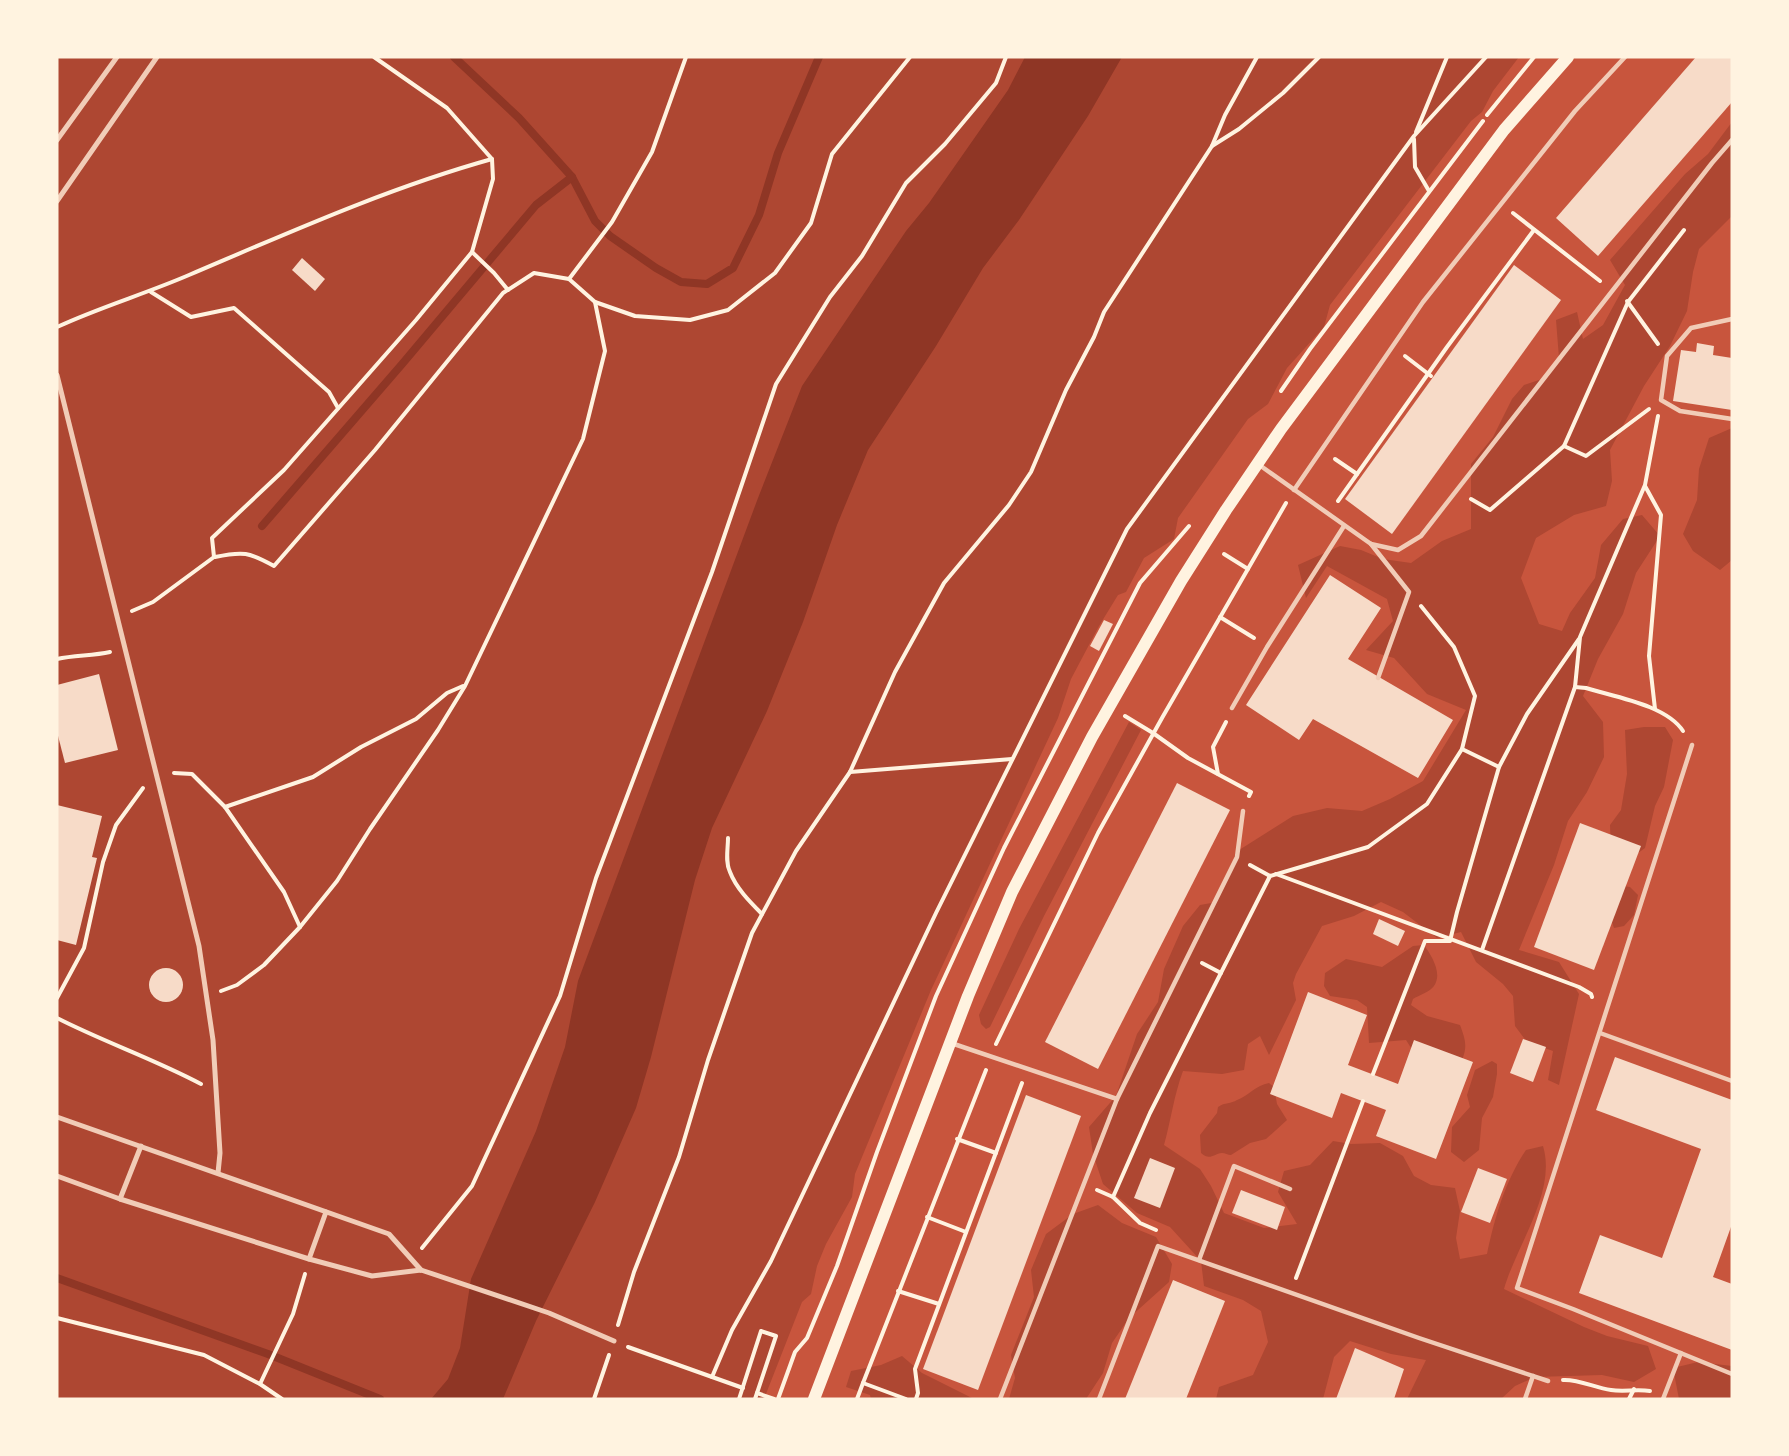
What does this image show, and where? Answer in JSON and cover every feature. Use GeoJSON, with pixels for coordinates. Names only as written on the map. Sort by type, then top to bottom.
{"type":"FeatureCollection","features":[{"type":"Feature","properties":{"kind":"main road"},"geometry":{"type":"LineString","coordinates":[[814,1399],[950,1043],[1012,892],[1109,707],[1181,581],[1257,464],[1497,140],[1568,57]]}},
{"type":"Feature","properties":{"kind":"street"},"geometry":{"type":"LineString","coordinates":[[57,141],[117,57]]}},
{"type":"Feature","properties":{"kind":"street"},"geometry":{"type":"LineString","coordinates":[[57,201],[157,57]]}},
{"type":"Feature","properties":{"kind":"street"},"geometry":{"type":"LineString","coordinates":[[57,375],[200,946],[213,1040],[220,1153],[218,1173]]}},
{"type":"Feature","properties":{"kind":"street"},"geometry":{"type":"LineString","coordinates":[[57,1117],[389,1234],[421,1270]]}},
{"type":"Feature","properties":{"kind":"street"},"geometry":{"type":"LineString","coordinates":[[120,1199],[141,1146]]}},
{"type":"Feature","properties":{"kind":"street"},"geometry":{"type":"LineString","coordinates":[[57,1176],[120,1199],[309,1259],[372,1276],[421,1270],[549,1313],[614,1341]]}},
{"type":"Feature","properties":{"kind":"street"},"geometry":{"type":"LineString","coordinates":[[309,1259],[326,1212]]}},
{"type":"Feature","properties":{"kind":"lane"},"geometry":{"type":"LineString","coordinates":[[1294,490],[1423,302],[1575,111],[1625,57]]}},
{"type":"Feature","properties":{"kind":"lane"},"geometry":{"type":"LineString","coordinates":[[1371,544],[1398,550],[1420,536],[1439,515],[1732,140]]}},
{"type":"Feature","properties":{"kind":"lane"},"geometry":{"type":"LineString","coordinates":[[1732,320],[1691,328],[1667,356],[1661,400],[1680,411],[1732,419]]}},
{"type":"Feature","properties":{"kind":"lane"},"geometry":{"type":"LineString","coordinates":[[1257,464],[1371,544],[1409,592],[1378,678]]}},
{"type":"Feature","properties":{"kind":"lane"},"geometry":{"type":"LineString","coordinates":[[1232,708],[1267,647],[1344,525]]}},
{"type":"Feature","properties":{"kind":"lane"},"geometry":{"type":"LineString","coordinates":[[1692,745],[1517,1288],[1732,1374]]}},
{"type":"Feature","properties":{"kind":"lane"},"geometry":{"type":"LineString","coordinates":[[1000,1399],[1117,1099],[1237,857],[1243,811]]}},
{"type":"Feature","properties":{"kind":"lane"},"geometry":{"type":"LineString","coordinates":[[1600,1033],[1732,1081]]}},
{"type":"Feature","properties":{"kind":"lane"},"geometry":{"type":"LineString","coordinates":[[950,1043],[1117,1099]]}},
{"type":"Feature","properties":{"kind":"lane"},"geometry":{"type":"LineString","coordinates":[[1198,1260],[1234,1167],[1290,1189]]}},
{"type":"Feature","properties":{"kind":"lane"},"geometry":{"type":"LineString","coordinates":[[1099,1399],[1158,1246],[1548,1381]]}},
{"type":"Feature","properties":{"kind":"lane"},"geometry":{"type":"LineString","coordinates":[[1663,1399],[1681,1353]]}},
{"type":"Feature","properties":{"kind":"lane"},"geometry":{"type":"LineString","coordinates":[[1525,1399],[1533,1376]]}},
{"type":"Feature","properties":{"kind":"path"},"geometry":{"type":"LineString","coordinates":[[214,557],[212,538],[284,470],[416,320],[472,252],[493,179],[492,159],[447,108],[374,57]]}},
{"type":"Feature","properties":{"kind":"path"},"geometry":{"type":"LineString","coordinates":[[569,279],[612,222],[652,152],[686,57]]}},
{"type":"Feature","properties":{"kind":"path"},"geometry":{"type":"LineString","coordinates":[[118,617],[153,602],[214,557],[252,553],[274,566],[375,450],[503,293],[534,273],[569,279],[595,302],[635,316],[690,320],[728,310],[775,273],[811,223],[832,154],[910,57]]}},
{"type":"Feature","properties":{"kind":"path"},"geometry":{"type":"LineString","coordinates":[[421,1270],[420,1250],[472,1186],[560,996],[597,878],[712,572],[776,384],[830,297],[862,256],[906,183],[945,144],[996,83],[1006,57]]}},
{"type":"Feature","properties":{"kind":"path"},"geometry":{"type":"LineString","coordinates":[[594,1399],[634,1272],[679,1156],[708,1060],[752,933],[796,851],[850,772],[895,672],[944,583],[1009,505],[1031,472],[1066,390],[1094,337],[1104,312],[1212,146],[1225,115],[1257,57]]}},
{"type":"Feature","properties":{"kind":"path"},"geometry":{"type":"LineString","coordinates":[[1212,146],[1239,129],[1283,93],[1318,57]]}},
{"type":"Feature","properties":{"kind":"path"},"geometry":{"type":"LineString","coordinates":[[1429,191],[1414,167],[1414,136],[1447,57]]}},
{"type":"Feature","properties":{"kind":"path"},"geometry":{"type":"LineString","coordinates":[[712,1377],[732,1330],[771,1261],[931,923],[1127,529],[1414,136],[1486,57]]}},
{"type":"Feature","properties":{"kind":"path"},"geometry":{"type":"LineString","coordinates":[[57,327],[91,311],[150,291],[436,175],[492,159]]}},
{"type":"Feature","properties":{"kind":"path"},"geometry":{"type":"LineString","coordinates":[[1515,215],[1592,274]]}},
{"type":"Feature","properties":{"kind":"path"},"geometry":{"type":"LineString","coordinates":[[1475,502],[1490,510],[1564,446],[1628,302],[1690,221]]}},
{"type":"Feature","properties":{"kind":"path"},"geometry":{"type":"LineString","coordinates":[[1329,514],[1534,230]]}},
{"type":"Feature","properties":{"kind":"path"},"geometry":{"type":"LineString","coordinates":[[472,252],[508,290]]}},
{"type":"Feature","properties":{"kind":"path"},"geometry":{"type":"LineString","coordinates":[[150,291],[191,317],[234,308],[328,392],[338,408]]}},
{"type":"Feature","properties":{"kind":"path"},"geometry":{"type":"LineString","coordinates":[[207,996],[237,985],[264,965],[300,927],[337,881],[465,686],[583,439],[605,351],[595,302]]}},
{"type":"Feature","properties":{"kind":"path"},"geometry":{"type":"LineString","coordinates":[[1628,302],[1667,356]]}},
{"type":"Feature","properties":{"kind":"path"},"geometry":{"type":"LineString","coordinates":[[1405,356],[1429,375]]}},
{"type":"Feature","properties":{"kind":"path"},"geometry":{"type":"LineString","coordinates":[[1564,446],[1586,456],[1661,400]]}},
{"type":"Feature","properties":{"kind":"path"},"geometry":{"type":"LineString","coordinates":[[1373,1074],[1425,941],[1450,941],[1499,767],[1527,714],[1580,637],[1645,485],[1661,400]]}},
{"type":"Feature","properties":{"kind":"path"},"geometry":{"type":"LineString","coordinates":[[1335,459],[1357,474]]}},
{"type":"Feature","properties":{"kind":"path"},"geometry":{"type":"LineString","coordinates":[[1645,485],[1661,515],[1649,656],[1655,709]]}},
{"type":"Feature","properties":{"kind":"path"},"geometry":{"type":"LineString","coordinates":[[857,1399],[1003,1026],[1098,833],[1153,733],[1294,490]]}},
{"type":"Feature","properties":{"kind":"path"},"geometry":{"type":"LineString","coordinates":[[1224,554],[1248,569]]}},
{"type":"Feature","properties":{"kind":"path"},"geometry":{"type":"LineString","coordinates":[[1155,1230],[1140,1223],[1113,1197],[1150,1113],[1270,876],[1368,847],[1426,804],[1462,749],[1474,696],[1454,647],[1409,592]]}},
{"type":"Feature","properties":{"kind":"path"},"geometry":{"type":"LineString","coordinates":[[1220,617],[1267,647]]}},
{"type":"Feature","properties":{"kind":"path"},"geometry":{"type":"LineString","coordinates":[[1482,950],[1575,687],[1580,637]]}},
{"type":"Feature","properties":{"kind":"path"},"geometry":{"type":"LineString","coordinates":[[57,659],[71,656],[94,656],[125,648]]}},
{"type":"Feature","properties":{"kind":"path"},"geometry":{"type":"LineString","coordinates":[[225,807],[313,777],[361,747],[416,719],[447,693],[465,686]]}},
{"type":"Feature","properties":{"kind":"path"},"geometry":{"type":"LineString","coordinates":[[1575,687],[1586,688],[1655,709],[1677,723]]}},
{"type":"Feature","properties":{"kind":"path"},"geometry":{"type":"LineString","coordinates":[[1109,707],[1153,733],[1188,758],[1251,792],[1243,811]]}},
{"type":"Feature","properties":{"kind":"path"},"geometry":{"type":"LineString","coordinates":[[1218,774],[1213,747],[1232,708]]}},
{"type":"Feature","properties":{"kind":"path"},"geometry":{"type":"LineString","coordinates":[[1462,749],[1499,767]]}},
{"type":"Feature","properties":{"kind":"path"},"geometry":{"type":"LineString","coordinates":[[850,772],[1012,759]]}},
{"type":"Feature","properties":{"kind":"path"},"geometry":{"type":"LineString","coordinates":[[57,998],[84,948],[103,862],[116,825],[156,772],[192,774],[225,807],[284,892],[300,927]]}},
{"type":"Feature","properties":{"kind":"path"},"geometry":{"type":"LineString","coordinates":[[728,838],[729,871],[749,902],[762,914]]}},
{"type":"Feature","properties":{"kind":"path"},"geometry":{"type":"LineString","coordinates":[[1237,857],[1270,876]]}},
{"type":"Feature","properties":{"kind":"path"},"geometry":{"type":"LineString","coordinates":[[1276,874],[1579,987],[1592,994],[1600,1033]]}},
{"type":"Feature","properties":{"kind":"path"},"geometry":{"type":"LineString","coordinates":[[57,1018],[100,1039],[164,1064],[216,1092]]}},
{"type":"Feature","properties":{"kind":"path"},"geometry":{"type":"LineString","coordinates":[[916,1399],[918,1393],[915,1369],[1027,1069]]}},
{"type":"Feature","properties":{"kind":"path"},"geometry":{"type":"LineString","coordinates":[[1291,1293],[1363,1101]]}},
{"type":"Feature","properties":{"kind":"path"},"geometry":{"type":"LineString","coordinates":[[957,1139],[996,1153]]}},
{"type":"Feature","properties":{"kind":"path"},"geometry":{"type":"LineString","coordinates":[[927,1217],[966,1232]]}},
{"type":"Feature","properties":{"kind":"path"},"geometry":{"type":"LineString","coordinates":[[898,1290],[939,1304]]}},
{"type":"Feature","properties":{"kind":"path"},"geometry":{"type":"LineString","coordinates":[[260,1384],[293,1314],[300,1291]]}},
{"type":"Feature","properties":{"kind":"path"},"geometry":{"type":"LineString","coordinates":[[57,1318],[204,1355],[260,1384],[282,1399]]}},
{"type":"Feature","properties":{"kind":"path"},"geometry":{"type":"LineString","coordinates":[[739,1399],[761,1331],[776,1336],[755,1399]]}},
{"type":"Feature","properties":{"kind":"path"},"geometry":{"type":"LineString","coordinates":[[614,1341],[743,1388]]}},
{"type":"Feature","properties":{"kind":"path"},"geometry":{"type":"LineString","coordinates":[[1570,1380],[1612,1390],[1634,1389],[1665,1393]]}},
{"type":"Feature","properties":{"kind":"path"},"geometry":{"type":"LineString","coordinates":[[863,1383],[906,1399]]}},
{"type":"Feature","properties":{"kind":"path"},"geometry":{"type":"LineString","coordinates":[[1629,1399],[1634,1389]]}},
{"type":"Feature","properties":{"kind":"path"},"geometry":{"type":"LineString","coordinates":[[757,1393],[774,1399]]}},
{"type":"Feature","properties":{"kind":"shaded area"},"geometry":{"type":"Polygon","coordinates":[[[57,57],[1519,57],[1493,91],[1482,112],[1471,121],[1330,305],[1324,327],[1287,368],[1268,404],[1248,419],[1178,518],[1174,539],[1144,558],[1126,592],[1118,595],[1099,626],[1071,679],[1058,718],[931,990],[855,1174],[852,1197],[826,1244],[817,1266],[811,1294],[802,1302],[764,1399],[57,1399],[57,57]]]}},
{"type":"Feature","properties":{"kind":"shaded area"},"geometry":{"type":"Polygon","coordinates":[[[1025,57],[1122,57],[1088,116],[1019,220],[983,268],[936,346],[868,450],[837,525],[803,622],[767,711],[712,828],[695,880],[636,1108],[595,1202],[536,1321],[503,1399],[431,1399],[448,1379],[460,1348],[471,1279],[536,1131],[565,1047],[578,981],[802,386],[906,231],[929,203],[1008,90],[1025,57]]]}},
{"type":"Feature","properties":{"kind":"shaded area"},"geometry":{"type":"Polygon","coordinates":[[[1732,122],[1732,216],[1699,249],[1687,311],[1670,346],[1644,386],[1610,450],[1612,481],[1606,506],[1574,515],[1536,538],[1521,578],[1539,624],[1562,631],[1570,613],[1595,578],[1601,545],[1623,519],[1642,515],[1660,536],[1636,573],[1623,614],[1598,659],[1583,696],[1603,722],[1604,757],[1587,792],[1568,821],[1554,865],[1519,950],[1559,962],[1579,994],[1559,1085],[1548,1080],[1553,1051],[1527,1042],[1515,1026],[1513,996],[1503,984],[1476,962],[1461,932],[1437,938],[1403,912],[1381,902],[1354,916],[1322,926],[1296,974],[1293,983],[1296,1000],[1269,1055],[1260,1036],[1248,1044],[1244,1070],[1222,1074],[1183,1071],[1164,1145],[1200,1169],[1224,1213],[1264,1228],[1297,1224],[1278,1192],[1284,1171],[1310,1165],[1333,1141],[1351,1144],[1380,1143],[1403,1156],[1414,1176],[1431,1185],[1455,1188],[1460,1211],[1456,1238],[1460,1259],[1487,1254],[1497,1213],[1512,1174],[1526,1150],[1543,1146],[1546,1164],[1540,1200],[1504,1289],[1584,1327],[1607,1336],[1648,1346],[1656,1369],[1634,1382],[1602,1375],[1535,1377],[1515,1386],[1501,1399],[1407,1399],[1426,1360],[1391,1354],[1350,1341],[1334,1357],[1323,1399],[1216,1399],[1219,1387],[1253,1375],[1268,1342],[1261,1311],[1243,1300],[1204,1286],[1201,1261],[1170,1227],[1137,1213],[1103,1184],[1093,1154],[1089,1127],[1116,1096],[1137,1034],[1158,1002],[1164,969],[1183,926],[1200,905],[1217,902],[1236,852],[1293,816],[1327,808],[1362,811],[1423,781],[1466,710],[1427,694],[1394,658],[1366,650],[1393,621],[1387,599],[1327,566],[1306,598],[1298,565],[1340,546],[1361,550],[1383,559],[1411,563],[1442,541],[1471,529],[1471,464],[1493,437],[1512,399],[1524,385],[1542,379],[1559,358],[1556,320],[1577,312],[1583,339],[1603,325],[1625,285],[1610,260],[1685,174],[1708,154],[1732,122]]]}},
{"type":"Feature","properties":{"kind":"shaded area"},"geometry":{"type":"Polygon","coordinates":[[[1732,428],[1732,560],[1720,570],[1693,551],[1683,534],[1697,500],[1699,469],[1709,438],[1732,428]]]}},
{"type":"Feature","properties":{"kind":"shaded area"},"geometry":{"type":"Polygon","coordinates":[[[1129,722],[1141,730],[1044,916],[990,1027],[986,1029],[981,1024],[979,1015],[1019,929],[1129,722]]]}},
{"type":"Feature","properties":{"kind":"shaded area"},"geometry":{"type":"Polygon","coordinates":[[[1665,727],[1673,740],[1664,787],[1655,806],[1645,848],[1627,861],[1611,850],[1610,825],[1621,810],[1627,774],[1625,730],[1665,727]]]}},
{"type":"Feature","properties":{"kind":"shaded area"},"geometry":{"type":"Polygon","coordinates":[[[1623,886],[1630,887],[1638,895],[1634,915],[1624,926],[1614,928],[1609,914],[1623,886]]]}},
{"type":"Feature","properties":{"kind":"shaded area"},"geometry":{"type":"Polygon","coordinates":[[[1424,945],[1437,970],[1436,981],[1430,990],[1413,999],[1411,1005],[1427,1016],[1460,1025],[1465,1044],[1460,1064],[1413,1051],[1406,1040],[1369,1043],[1367,1007],[1357,1000],[1330,996],[1324,986],[1325,973],[1346,959],[1382,967],[1413,946],[1424,945]]]}},
{"type":"Feature","properties":{"kind":"shaded area"},"geometry":{"type":"Polygon","coordinates":[[[1492,1061],[1497,1064],[1497,1074],[1493,1097],[1482,1118],[1479,1150],[1464,1162],[1451,1152],[1452,1127],[1470,1107],[1467,1095],[1475,1070],[1492,1061]]]}},
{"type":"Feature","properties":{"kind":"shaded area"},"geometry":{"type":"Polygon","coordinates":[[[1269,1083],[1274,1087],[1277,1104],[1287,1120],[1266,1139],[1250,1143],[1231,1155],[1222,1153],[1209,1157],[1201,1153],[1200,1135],[1217,1113],[1218,1107],[1235,1101],[1269,1083]]]}},
{"type":"Feature","properties":{"kind":"shaded area"},"geometry":{"type":"Polygon","coordinates":[[[1098,1205],[1122,1223],[1156,1237],[1172,1264],[1169,1282],[1129,1318],[1112,1343],[1103,1373],[1086,1399],[1009,1399],[1015,1378],[1011,1355],[1034,1297],[1031,1270],[1046,1234],[1073,1214],[1098,1205]]]}},
{"type":"Feature","properties":{"kind":"shaded area"},"geometry":{"type":"Polygon","coordinates":[[[902,1356],[922,1373],[974,1399],[871,1399],[870,1395],[846,1387],[851,1371],[881,1365],[902,1356]]]}},
{"type":"Feature","properties":{"kind":"shaded area"},"geometry":{"type":"Polygon","coordinates":[[[1698,1362],[1732,1366],[1732,1399],[1679,1399],[1673,1368],[1698,1362]]]}},
{"type":"Feature","properties":{"kind":"building"},"geometry":{"type":"Polygon","coordinates":[[[1696,57],[1732,57],[1732,102],[1598,256],[1556,218],[1696,57]]]}},
{"type":"Feature","properties":{"kind":"building"},"geometry":{"type":"Polygon","coordinates":[[[302,258],[325,279],[315,291],[292,270],[302,258]]]}},
{"type":"Feature","properties":{"kind":"building"},"geometry":{"type":"Polygon","coordinates":[[[1514,265],[1561,300],[1392,534],[1345,499],[1514,265]]]}},
{"type":"Feature","properties":{"kind":"building"},"geometry":{"type":"Polygon","coordinates":[[[1697,343],[1714,346],[1713,355],[1732,358],[1732,410],[1673,401],[1681,350],[1696,352],[1697,343]]]}},
{"type":"Feature","properties":{"kind":"building"},"geometry":{"type":"Polygon","coordinates":[[[1330,575],[1381,608],[1348,659],[1453,720],[1418,778],[1313,719],[1299,740],[1246,705],[1330,575]]]}},
{"type":"Feature","properties":{"kind":"building"},"geometry":{"type":"Polygon","coordinates":[[[1104,620],[1113,624],[1099,651],[1090,646],[1104,620]]]}},
{"type":"Feature","properties":{"kind":"building"},"geometry":{"type":"Polygon","coordinates":[[[99,674],[118,750],[65,763],[57,732],[57,685],[99,674]]]}},
{"type":"Feature","properties":{"kind":"building"},"geometry":{"type":"Polygon","coordinates":[[[1177,783],[1230,810],[1098,1069],[1045,1042],[1177,783]]]}},
{"type":"Feature","properties":{"kind":"building"},"geometry":{"type":"Polygon","coordinates":[[[57,805],[102,816],[92,857],[97,858],[76,945],[57,940],[57,805]]]}},
{"type":"Feature","properties":{"kind":"building"},"geometry":{"type":"Polygon","coordinates":[[[1580,823],[1641,846],[1594,970],[1534,947],[1580,823]]]}},
{"type":"Feature","properties":{"kind":"building"},"geometry":{"type":"Polygon","coordinates":[[[1379,919],[1405,931],[1398,946],[1373,934],[1379,919]]]}},
{"type":"Feature","properties":{"kind":"building"},"geometry":{"type":"Polygon","coordinates":[[[166,968],[178,973],[183,985],[178,997],[166,1002],[154,997],[149,985],[154,973],[166,968]]]}},
{"type":"Feature","properties":{"kind":"building"},"geometry":{"type":"Polygon","coordinates":[[[1308,992],[1367,1015],[1348,1065],[1398,1084],[1414,1040],[1473,1062],[1436,1159],[1376,1136],[1386,1110],[1341,1093],[1332,1118],[1270,1094],[1308,992]]]}},
{"type":"Feature","properties":{"kind":"building"},"geometry":{"type":"Polygon","coordinates":[[[1523,1039],[1546,1047],[1533,1082],[1510,1073],[1523,1039]]]}},
{"type":"Feature","properties":{"kind":"building"},"geometry":{"type":"Polygon","coordinates":[[[1615,1057],[1732,1100],[1732,1224],[1713,1277],[1732,1284],[1732,1350],[1579,1293],[1600,1235],[1662,1258],[1701,1149],[1596,1110],[1615,1057]]]}},
{"type":"Feature","properties":{"kind":"building"},"geometry":{"type":"Polygon","coordinates":[[[1026,1095],[1081,1116],[978,1390],[923,1369],[1026,1095]]]}},
{"type":"Feature","properties":{"kind":"building"},"geometry":{"type":"Polygon","coordinates":[[[1150,1158],[1175,1168],[1160,1208],[1134,1198],[1150,1158]]]}},
{"type":"Feature","properties":{"kind":"building"},"geometry":{"type":"Polygon","coordinates":[[[1478,1168],[1507,1179],[1490,1223],[1461,1212],[1478,1168]]]}},
{"type":"Feature","properties":{"kind":"building"},"geometry":{"type":"Polygon","coordinates":[[[1241,1190],[1285,1207],[1277,1230],[1232,1213],[1241,1190]]]}},
{"type":"Feature","properties":{"kind":"building"},"geometry":{"type":"Polygon","coordinates":[[[1173,1280],[1225,1301],[1186,1399],[1125,1399],[1173,1280]]]}},
{"type":"Feature","properties":{"kind":"building"},"geometry":{"type":"Polygon","coordinates":[[[1355,1348],[1404,1369],[1394,1399],[1336,1399],[1355,1348]]]}},
{"type":"Feature","properties":{"kind":"waterway"},"geometry":{"type":"LineString","coordinates":[[454,57],[519,118],[572,177],[595,221],[610,236],[656,268],[681,282],[707,284],[733,268],[759,215],[778,153],[819,57]]}},
{"type":"Feature","properties":{"kind":"waterway"},"geometry":{"type":"LineString","coordinates":[[262,526],[536,205],[572,177]]}},
{"type":"Feature","properties":{"kind":"waterway"},"geometry":{"type":"LineString","coordinates":[[57,1278],[268,1354],[380,1399]]}}]}
